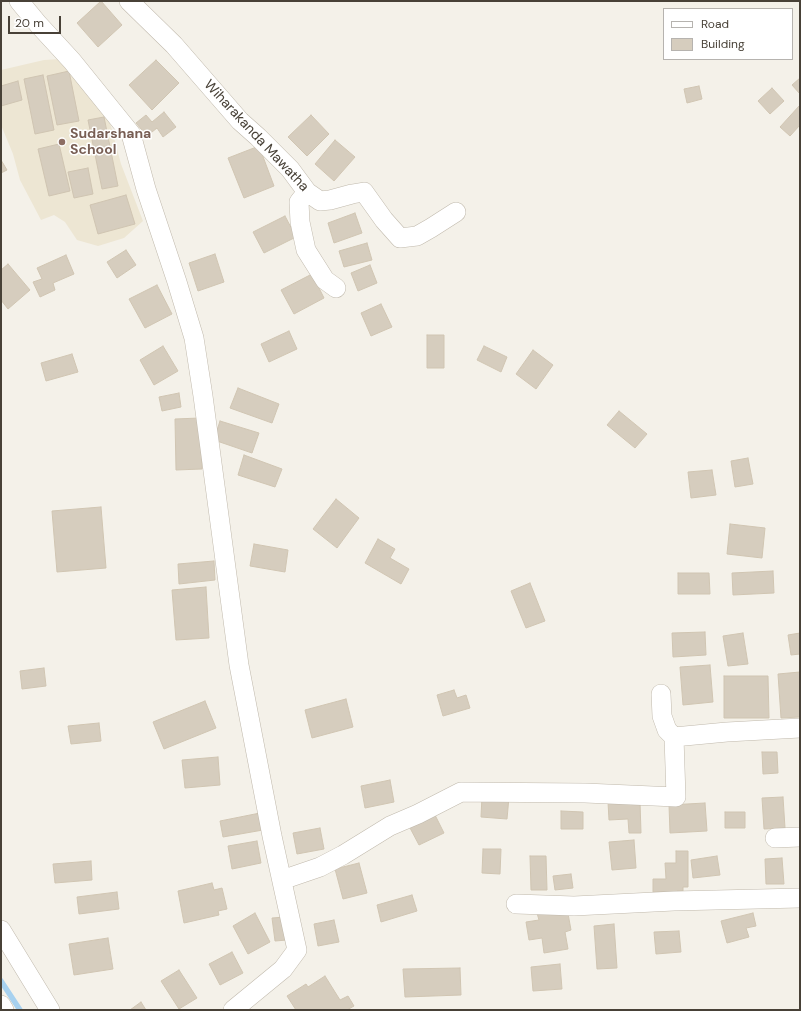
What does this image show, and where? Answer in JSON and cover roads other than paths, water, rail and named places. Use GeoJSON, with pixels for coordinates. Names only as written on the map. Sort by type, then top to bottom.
{"type":"FeatureCollection","features":[{"type":"Feature","properties":{"kind":"street"},"geometry":{"type":"LineString","coordinates":[[19,1],[72,61],[131,134],[156,222],[177,282],[194,338],[239,665],[272,836],[297,950],[284,969],[233,1010]]}},
{"type":"Feature","properties":{"kind":"street","name":"Wiharakanda Mawatha"},"geometry":{"type":"LineString","coordinates":[[129,1],[174,45],[240,121],[290,169],[307,192],[320,201],[364,192],[384,220],[400,238],[418,236],[456,212]]}},
{"type":"Feature","properties":{"kind":"street"},"geometry":{"type":"LineString","coordinates":[[307,192],[299,202],[300,222],[306,250],[325,280],[336,288]]}},
{"type":"Feature","properties":{"kind":"street"},"geometry":{"type":"LineString","coordinates":[[661,694],[662,716],[666,730],[674,737],[726,732],[800,728]]}},
{"type":"Feature","properties":{"kind":"street"},"geometry":{"type":"LineString","coordinates":[[282,880],[320,867],[343,855],[390,826],[418,814],[460,792],[585,793],[676,796],[674,737]]}},
{"type":"Feature","properties":{"kind":"street"},"geometry":{"type":"LineString","coordinates":[[775,838],[800,837]]}},
{"type":"Feature","properties":{"kind":"street"},"geometry":{"type":"LineString","coordinates":[[516,904],[574,906],[674,901],[800,898]]}},
{"type":"Feature","properties":{"kind":"street"},"geometry":{"type":"LineString","coordinates":[[1,930],[50,1010]]}},
{"type":"Feature","properties":{"kind":"street"},"geometry":{"type":"LineString","coordinates":[[1,1006],[4,1010]]}},
{"type":"Feature","properties":{"kind":"waterway"},"geometry":{"type":"LineString","coordinates":[[1,981],[20,1010]]}},
{"type":"Feature","properties":{"kind":"place","name":"Sudarshana School"},"geometry":{"type":"Point","coordinates":[62,142]}}]}
